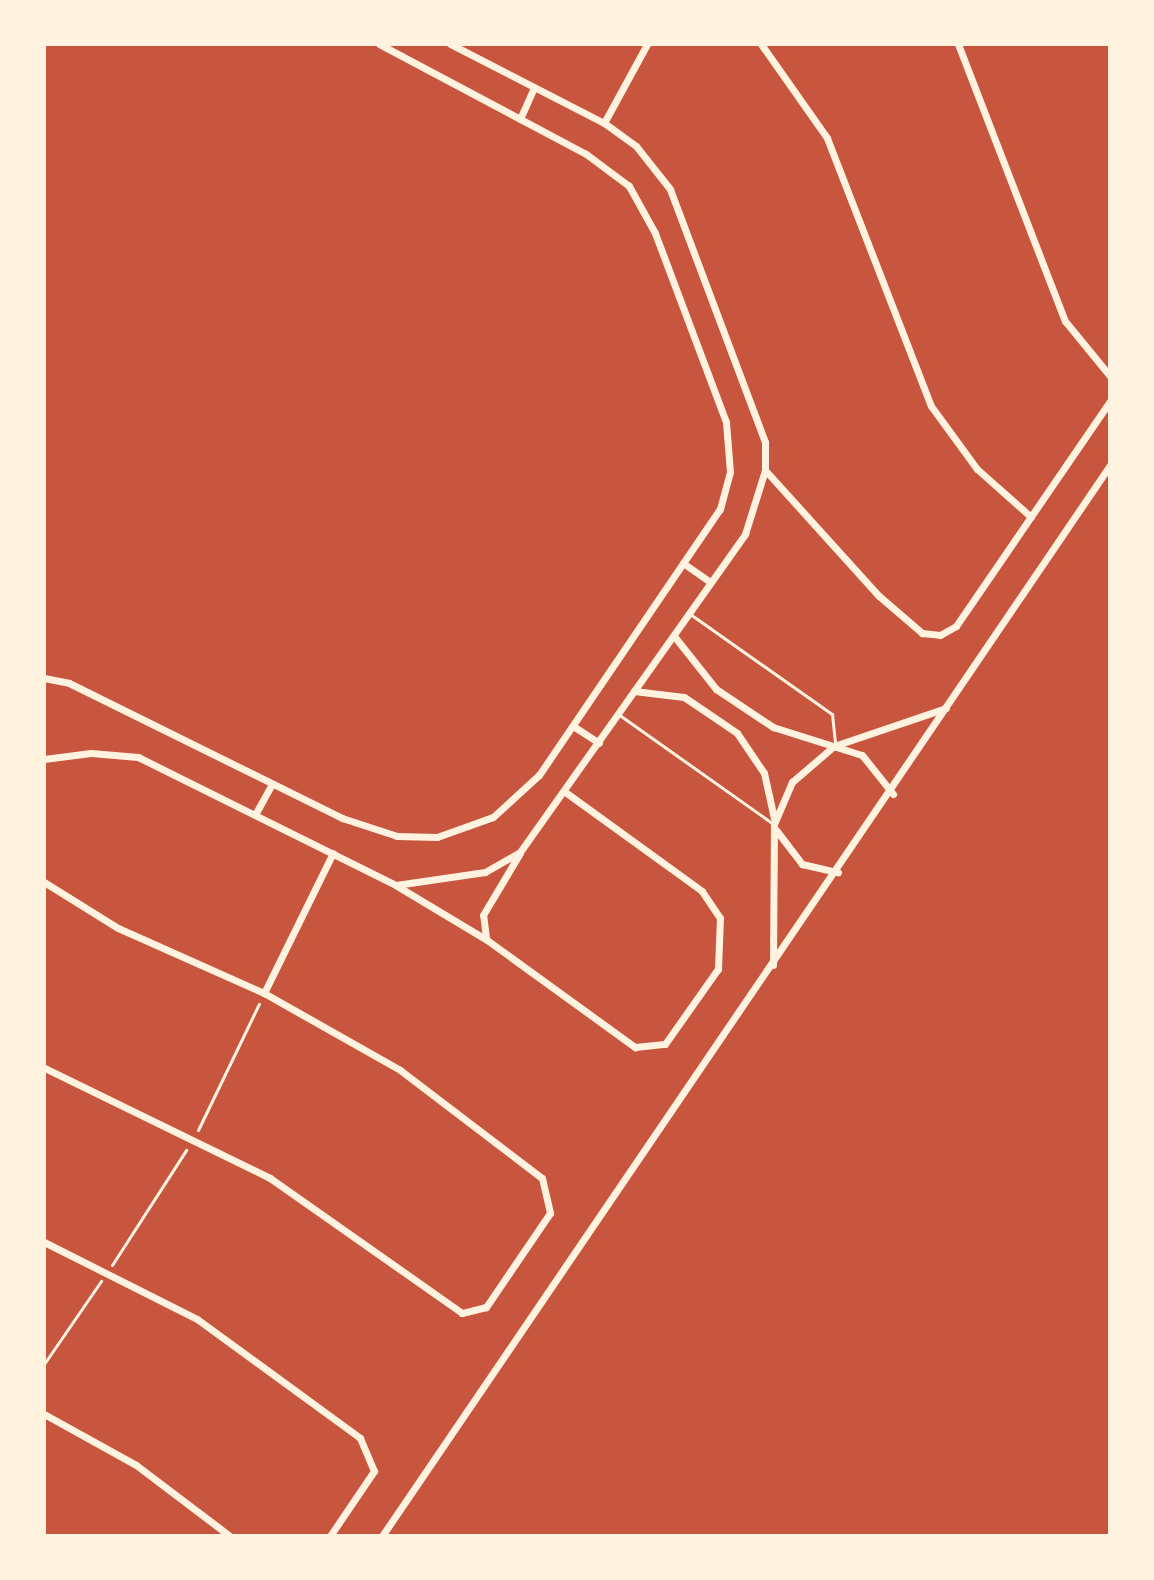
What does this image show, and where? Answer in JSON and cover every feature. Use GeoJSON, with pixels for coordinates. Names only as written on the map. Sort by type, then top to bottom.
{"type":"FeatureCollection","features":[{"type":"Feature","properties":{"kind":"street"},"geometry":{"type":"LineString","coordinates":[[44,678],[69,683],[367,828],[437,837],[514,801],[573,726],[683,563],[727,490],[726,422],[643,207],[611,170],[379,44]]}},
{"type":"Feature","properties":{"kind":"street"},"geometry":{"type":"LineString","coordinates":[[450,44],[464,47],[534,88],[604,123],[654,166],[683,218],[756,409],[765,470],[745,534],[520,852],[483,915],[487,940]]}},
{"type":"Feature","properties":{"kind":"street"},"geometry":{"type":"LineString","coordinates":[[604,123],[647,44]]}},
{"type":"Feature","properties":{"kind":"street"},"geometry":{"type":"LineString","coordinates":[[761,44],[827,138],[931,406],[977,469],[1031,517]]}},
{"type":"Feature","properties":{"kind":"street"},"geometry":{"type":"LineString","coordinates":[[958,44],[1065,321],[1110,376]]}},
{"type":"Feature","properties":{"kind":"street"},"geometry":{"type":"LineString","coordinates":[[520,119],[534,88]]}},
{"type":"Feature","properties":{"kind":"street"},"geometry":{"type":"LineString","coordinates":[[765,470],[789,489],[859,576],[928,635],[956,626],[1110,401]]}},
{"type":"Feature","properties":{"kind":"street"},"geometry":{"type":"LineString","coordinates":[[382,1536],[893,794],[946,708],[1110,465]]}},
{"type":"Feature","properties":{"kind":"street"},"geometry":{"type":"LineString","coordinates":[[683,563],[710,582]]}},
{"type":"Feature","properties":{"kind":"street"},"geometry":{"type":"LineString","coordinates":[[674,636],[703,679],[759,719],[870,761],[893,794]]}},
{"type":"Feature","properties":{"kind":"street"},"geometry":{"type":"LineString","coordinates":[[634,691],[684,697],[737,733],[764,773],[774,824],[773,965]]}},
{"type":"Feature","properties":{"kind":"street"},"geometry":{"type":"LineString","coordinates":[[774,824],[792,782],[834,746],[946,708]]}},
{"type":"Feature","properties":{"kind":"street"},"geometry":{"type":"LineString","coordinates":[[573,726],[599,743]]}},
{"type":"Feature","properties":{"kind":"street"},"geometry":{"type":"LineString","coordinates":[[44,759],[138,757],[257,811],[396,885],[487,940],[644,1049],[670,1040],[718,969],[722,928],[709,899],[564,791]]}},
{"type":"Feature","properties":{"kind":"street"},"geometry":{"type":"LineString","coordinates":[[257,811],[272,784]]}},
{"type":"Feature","properties":{"kind":"street"},"geometry":{"type":"LineString","coordinates":[[774,824],[794,858],[838,872]]}},
{"type":"Feature","properties":{"kind":"street"},"geometry":{"type":"LineString","coordinates":[[396,885],[458,880],[520,852]]}},
{"type":"Feature","properties":{"kind":"street"},"geometry":{"type":"LineString","coordinates":[[264,993],[333,853]]}},
{"type":"Feature","properties":{"kind":"street"},"geometry":{"type":"LineString","coordinates":[[44,882],[118,928],[264,993],[361,1045],[472,1120],[542,1178],[550,1213],[486,1307],[462,1313],[306,1201],[194,1137],[44,1068]]}},
{"type":"Feature","properties":{"kind":"street"},"geometry":{"type":"LineString","coordinates":[[44,1242],[108,1271],[262,1361],[365,1444],[374,1471],[330,1536]]}},
{"type":"Feature","properties":{"kind":"street"},"geometry":{"type":"LineString","coordinates":[[44,1414],[136,1465],[230,1536]]}},
{"type":"Feature","properties":{"kind":"lane"},"geometry":{"type":"LineString","coordinates":[[690,614],[832,714],[838,723],[834,746]]}},
{"type":"Feature","properties":{"kind":"lane"},"geometry":{"type":"LineString","coordinates":[[618,714],[774,824]]}},
{"type":"Feature","properties":{"kind":"path"},"geometry":{"type":"LineString","coordinates":[[44,1364],[194,1137],[264,993]]}}]}
